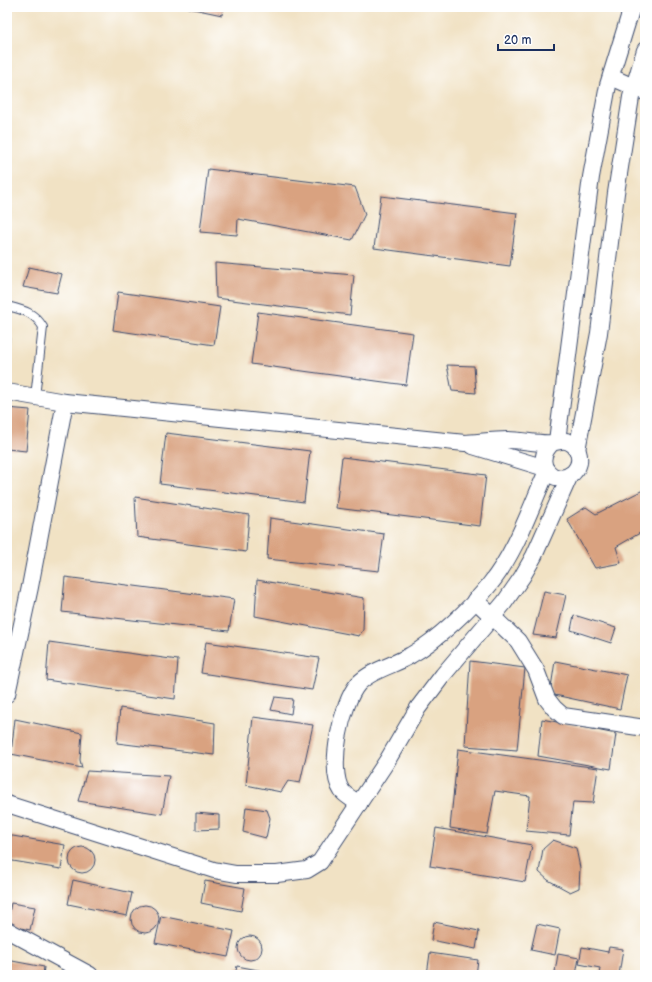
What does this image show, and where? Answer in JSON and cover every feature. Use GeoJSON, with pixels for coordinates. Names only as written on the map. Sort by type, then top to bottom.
{"type":"FeatureCollection","features":[{"type":"Feature","properties":{"kind":"street"},"geometry":{"type":"LineString","coordinates":[[358,804],[342,791],[336,771],[338,736],[352,693],[359,683],[368,676],[411,655],[430,641],[475,600],[490,584],[508,557],[546,470],[542,459],[545,449],[554,442],[591,177],[611,76],[632,7]]}},
{"type":"Feature","properties":{"kind":"street"},"geometry":{"type":"LineString","coordinates":[[465,443],[546,470],[558,477],[570,475],[575,472],[579,461],[578,450],[599,333],[616,193],[631,97],[640,89],[645,50]]}},
{"type":"Feature","properties":{"kind":"street"},"geometry":{"type":"LineString","coordinates":[[611,76],[640,89]]}},
{"type":"Feature","properties":{"kind":"street"},"geometry":{"type":"LineString","coordinates":[[7,392],[65,402],[465,443],[508,440],[569,442],[578,450]]}},
{"type":"Feature","properties":{"kind":"street"},"geometry":{"type":"LineString","coordinates":[[7,694],[30,587],[65,402]]}},
{"type":"Feature","properties":{"kind":"street"},"geometry":{"type":"LineString","coordinates":[[7,804],[214,870],[236,874],[255,875],[307,870],[320,862],[387,762],[418,708],[443,675],[504,603],[534,556],[570,475]]}},
{"type":"Feature","properties":{"kind":"street"},"geometry":{"type":"LineString","coordinates":[[475,600],[518,641],[536,670],[547,699],[563,716],[645,728]]}},
{"type":"Feature","properties":{"kind":"street"},"geometry":{"type":"LineString","coordinates":[[7,930],[90,975]]}},
{"type":"Feature","properties":{"kind":"lane"},"geometry":{"type":"LineString","coordinates":[[7,306],[27,312],[37,318],[43,327],[35,397]]}},
{"type":"Feature","properties":{"kind":"building"},"geometry":{"type":"Polygon","coordinates":[[[184,7],[223,7],[222,15],[184,7]]]}},
{"type":"Feature","properties":{"kind":"building"},"geometry":{"type":"Polygon","coordinates":[[[208,169],[355,187],[365,214],[352,240],[238,219],[237,235],[200,232],[208,169]]]}},
{"type":"Feature","properties":{"kind":"building"},"geometry":{"type":"Polygon","coordinates":[[[381,196],[517,213],[510,266],[374,248],[381,196]]]}},
{"type":"Feature","properties":{"kind":"building"},"geometry":{"type":"Polygon","coordinates":[[[215,263],[354,275],[350,315],[216,298],[215,263]]]}},
{"type":"Feature","properties":{"kind":"building"},"geometry":{"type":"Polygon","coordinates":[[[29,267],[62,274],[57,293],[23,287],[29,267]]]}},
{"type":"Feature","properties":{"kind":"building"},"geometry":{"type":"Polygon","coordinates":[[[118,292],[220,307],[214,345],[113,330],[118,292]]]}},
{"type":"Feature","properties":{"kind":"building"},"geometry":{"type":"Polygon","coordinates":[[[258,312],[413,333],[406,385],[251,364],[258,312]]]}},
{"type":"Feature","properties":{"kind":"building"},"geometry":{"type":"Polygon","coordinates":[[[7,325],[10,325],[9,364],[7,363],[7,325]]]}},
{"type":"Feature","properties":{"kind":"building"},"geometry":{"type":"Polygon","coordinates":[[[447,365],[474,366],[476,393],[452,391],[447,365]]]}},
{"type":"Feature","properties":{"kind":"building"},"geometry":{"type":"Polygon","coordinates":[[[7,408],[30,410],[26,451],[7,449],[7,408]]]}},
{"type":"Feature","properties":{"kind":"building"},"geometry":{"type":"Polygon","coordinates":[[[166,433],[310,451],[304,502],[160,484],[166,433]]]}},
{"type":"Feature","properties":{"kind":"building"},"geometry":{"type":"Polygon","coordinates":[[[342,457],[486,475],[480,526],[336,508],[342,457]]]}},
{"type":"Feature","properties":{"kind":"building"},"geometry":{"type":"Polygon","coordinates":[[[645,489],[645,530],[616,547],[621,563],[595,568],[567,519],[586,507],[596,514],[645,489]]]}},
{"type":"Feature","properties":{"kind":"building"},"geometry":{"type":"Polygon","coordinates":[[[135,497],[249,515],[246,552],[137,537],[135,497]]]}},
{"type":"Feature","properties":{"kind":"building"},"geometry":{"type":"Polygon","coordinates":[[[270,518],[384,534],[379,571],[267,559],[270,518]]]}},
{"type":"Feature","properties":{"kind":"building"},"geometry":{"type":"Polygon","coordinates":[[[65,577],[234,599],[229,631],[62,612],[65,577]]]}},
{"type":"Feature","properties":{"kind":"building"},"geometry":{"type":"Polygon","coordinates":[[[257,580],[364,598],[363,630],[359,636],[255,616],[257,580]]]}},
{"type":"Feature","properties":{"kind":"building"},"geometry":{"type":"Polygon","coordinates":[[[544,591],[566,595],[556,638],[533,635],[544,591]]]}},
{"type":"Feature","properties":{"kind":"building"},"geometry":{"type":"Polygon","coordinates":[[[574,615],[616,628],[611,643],[571,630],[574,615]]]}},
{"type":"Feature","properties":{"kind":"building"},"geometry":{"type":"Polygon","coordinates":[[[49,642],[178,660],[175,699],[46,680],[49,642]]]}},
{"type":"Feature","properties":{"kind":"building"},"geometry":{"type":"Polygon","coordinates":[[[206,642],[319,658],[312,690],[201,673],[206,642]]]}},
{"type":"Feature","properties":{"kind":"building"},"geometry":{"type":"Polygon","coordinates":[[[470,661],[525,668],[517,750],[465,746],[470,661]]]}},
{"type":"Feature","properties":{"kind":"building"},"geometry":{"type":"Polygon","coordinates":[[[555,661],[627,675],[620,709],[550,694],[555,661]]]}},
{"type":"Feature","properties":{"kind":"building"},"geometry":{"type":"Polygon","coordinates":[[[275,697],[293,699],[291,714],[271,710],[275,697]]]}},
{"type":"Feature","properties":{"kind":"building"},"geometry":{"type":"Polygon","coordinates":[[[120,708],[215,723],[214,755],[117,743],[120,708]]]}},
{"type":"Feature","properties":{"kind":"building"},"geometry":{"type":"Polygon","coordinates":[[[253,717],[313,725],[300,783],[288,781],[281,792],[246,785],[253,717]]]}},
{"type":"Feature","properties":{"kind":"building"},"geometry":{"type":"Polygon","coordinates":[[[15,719],[82,733],[80,760],[82,768],[11,754],[15,719]]]}},
{"type":"Feature","properties":{"kind":"building"},"geometry":{"type":"Polygon","coordinates":[[[542,719],[616,734],[611,769],[538,756],[542,719]]]}},
{"type":"Feature","properties":{"kind":"building"},"geometry":{"type":"Polygon","coordinates":[[[458,749],[598,768],[593,803],[573,802],[569,835],[526,831],[530,796],[495,791],[487,834],[450,828],[458,749]]]}},
{"type":"Feature","properties":{"kind":"building"},"geometry":{"type":"Polygon","coordinates":[[[87,771],[169,776],[162,814],[78,801],[87,771]]]}},
{"type":"Feature","properties":{"kind":"building"},"geometry":{"type":"Polygon","coordinates":[[[246,807],[267,810],[270,818],[266,838],[243,832],[246,807]]]}},
{"type":"Feature","properties":{"kind":"building"},"geometry":{"type":"Polygon","coordinates":[[[196,813],[219,815],[219,829],[196,830],[196,813]]]}},
{"type":"Feature","properties":{"kind":"building"},"geometry":{"type":"Polygon","coordinates":[[[436,828],[532,845],[525,882],[430,866],[436,828]]]}},
{"type":"Feature","properties":{"kind":"building"},"geometry":{"type":"Polygon","coordinates":[[[7,835],[65,845],[61,869],[7,860],[7,835]]]}},
{"type":"Feature","properties":{"kind":"building"},"geometry":{"type":"Polygon","coordinates":[[[553,840],[576,848],[580,868],[579,888],[570,892],[548,880],[539,872],[543,849],[553,840]]]}},
{"type":"Feature","properties":{"kind":"building"},"geometry":{"type":"Polygon","coordinates":[[[82,847],[91,851],[95,860],[91,869],[82,873],[73,869],[69,860],[73,851],[82,847]]]}},
{"type":"Feature","properties":{"kind":"building"},"geometry":{"type":"Polygon","coordinates":[[[73,880],[132,893],[127,916],[68,904],[73,880]]]}},
{"type":"Feature","properties":{"kind":"building"},"geometry":{"type":"Polygon","coordinates":[[[205,881],[245,888],[241,911],[201,903],[205,881]]]}},
{"type":"Feature","properties":{"kind":"building"},"geometry":{"type":"Polygon","coordinates":[[[11,903],[35,907],[30,930],[7,925],[11,903]]]}},
{"type":"Feature","properties":{"kind":"building"},"geometry":{"type":"Polygon","coordinates":[[[145,905],[155,909],[159,919],[155,929],[145,933],[135,929],[131,919],[135,909],[145,905]]]}},
{"type":"Feature","properties":{"kind":"building"},"geometry":{"type":"Polygon","coordinates":[[[161,916],[234,931],[228,957],[155,943],[161,916]]]}},
{"type":"Feature","properties":{"kind":"building"},"geometry":{"type":"Polygon","coordinates":[[[434,922],[479,931],[476,949],[431,940],[434,922]]]}},
{"type":"Feature","properties":{"kind":"building"},"geometry":{"type":"Polygon","coordinates":[[[537,924],[560,929],[555,955],[531,950],[537,924]]]}},
{"type":"Feature","properties":{"kind":"building"},"geometry":{"type":"Polygon","coordinates":[[[250,936],[259,939],[262,948],[259,957],[250,960],[241,957],[238,948],[241,939],[250,936]]]}},
{"type":"Feature","properties":{"kind":"building"},"geometry":{"type":"Polygon","coordinates":[[[582,947],[608,952],[609,947],[623,949],[619,975],[599,975],[600,968],[579,964],[582,947]]]}},
{"type":"Feature","properties":{"kind":"building"},"geometry":{"type":"Polygon","coordinates":[[[430,953],[478,960],[476,975],[427,975],[430,953]]]}},
{"type":"Feature","properties":{"kind":"building"},"geometry":{"type":"Polygon","coordinates":[[[558,954],[579,958],[576,975],[555,972],[558,954]]]}},
{"type":"Feature","properties":{"kind":"building"},"geometry":{"type":"Polygon","coordinates":[[[7,960],[44,967],[43,975],[7,975],[7,960]]]}},
{"type":"Feature","properties":{"kind":"building"},"geometry":{"type":"Polygon","coordinates":[[[237,966],[279,974],[235,975],[237,966]]]}}]}
